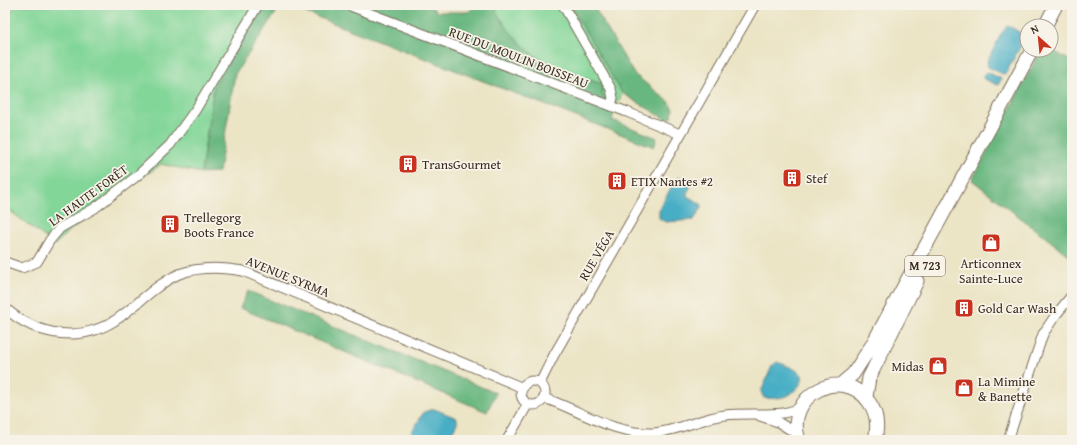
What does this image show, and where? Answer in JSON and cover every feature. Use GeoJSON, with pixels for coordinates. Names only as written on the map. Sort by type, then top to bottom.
{"type":"FeatureCollection","features":[{"type":"Feature","properties":{"kind":"main road"},"geometry":{"type":"LineString","coordinates":[[1049,18],[1056,5]]}},
{"type":"Feature","properties":{"kind":"main road","name":"M 723"},"geometry":{"type":"LineString","coordinates":[[840,385],[852,374],[872,346],[1028,58]]}},
{"type":"Feature","properties":{"kind":"main road","name":"M 723"},"geometry":{"type":"LineString","coordinates":[[866,397],[869,378],[960,197],[986,135]]}},
{"type":"Feature","properties":{"kind":"main road"},"geometry":{"type":"LineString","coordinates":[[798,437],[796,423],[797,415],[800,408],[810,395],[819,389],[840,385],[851,388],[866,397],[873,407],[877,418],[878,437]]}},
{"type":"Feature","properties":{"kind":"street","name":"LA HAUTE FORÊT"},"geometry":{"type":"LineString","coordinates":[[5,262],[22,268],[37,262],[50,240],[60,228],[95,208],[137,176],[170,146],[196,109],[258,5]]}},
{"type":"Feature","properties":{"kind":"street","name":"RUE DU MOULIN BOISSEAU"},"geometry":{"type":"LineString","coordinates":[[348,5],[611,106],[678,138]]}},
{"type":"Feature","properties":{"kind":"street"},"geometry":{"type":"LineString","coordinates":[[563,5],[611,89],[613,98],[611,106]]}},
{"type":"Feature","properties":{"kind":"street","name":"RUE VÉGA"},"geometry":{"type":"LineString","coordinates":[[540,383],[557,350],[755,5]]}},
{"type":"Feature","properties":{"kind":"street","name":"AVENUE SYRMA"},"geometry":{"type":"LineString","coordinates":[[5,308],[21,320],[49,332],[66,334],[80,333],[96,329],[114,321],[165,282],[180,274],[212,267],[227,268],[243,271],[523,388]]}},
{"type":"Feature","properties":{"kind":"street"},"geometry":{"type":"LineString","coordinates":[[1008,440],[1044,334],[1055,316],[1072,295]]}},
{"type":"Feature","properties":{"kind":"street"},"geometry":{"type":"LineString","coordinates":[[536,381],[540,383],[545,391],[544,398],[539,404],[532,405],[525,402],[522,395],[523,388],[528,382],[536,381]]}},
{"type":"Feature","properties":{"kind":"street"},"geometry":{"type":"LineString","coordinates":[[544,398],[614,427],[635,433],[669,431],[717,416],[751,413],[783,413],[800,408]]}},
{"type":"Feature","properties":{"kind":"street"},"geometry":{"type":"LineString","coordinates":[[507,440],[528,404]]}},
{"type":"Feature","properties":{"kind":"street"},"geometry":{"type":"LineString","coordinates":[[751,413],[778,422],[798,437]]}},
{"type":"Feature","properties":{"kind":"green space"},"geometry":{"type":"Polygon","coordinates":[[[15,5],[263,5],[214,86],[201,173],[161,164],[67,232],[55,245],[5,207],[5,24],[15,5]]]}},
{"type":"Feature","properties":{"kind":"green space"},"geometry":{"type":"Polygon","coordinates":[[[263,5],[281,5],[235,74],[219,172],[201,173],[214,86],[263,5]]]}},
{"type":"Feature","properties":{"kind":"green space"},"geometry":{"type":"Polygon","coordinates":[[[286,5],[335,5],[344,8],[349,5],[428,5],[438,12],[468,12],[477,5],[494,5],[499,16],[515,38],[537,57],[561,70],[603,84],[602,94],[614,113],[612,120],[657,138],[654,147],[286,5]]]}},
{"type":"Feature","properties":{"kind":"green space"},"geometry":{"type":"Polygon","coordinates":[[[494,5],[570,5],[622,93],[614,113],[602,94],[603,84],[573,75],[533,55],[512,35],[496,12],[494,5]]]}},
{"type":"Feature","properties":{"kind":"green space"},"geometry":{"type":"Polygon","coordinates":[[[570,5],[593,5],[634,74],[668,101],[673,109],[672,117],[667,120],[622,93],[570,5]]]}},
{"type":"Feature","properties":{"kind":"green space"},"geometry":{"type":"Polygon","coordinates":[[[1059,54],[1072,62],[1072,258],[972,180],[1037,58],[1059,58],[1059,54]]]}},
{"type":"Feature","properties":{"kind":"green space"},"geometry":{"type":"Polygon","coordinates":[[[248,291],[496,393],[487,412],[240,308],[248,291]]]}},
{"type":"Feature","properties":{"kind":"water"},"geometry":{"type":"Polygon","coordinates":[[[1008,25],[1019,32],[1019,49],[1006,73],[1003,74],[988,67],[987,62],[1001,34],[1008,25]]]}},
{"type":"Feature","properties":{"kind":"water"},"geometry":{"type":"Polygon","coordinates":[[[986,72],[1000,78],[1001,80],[998,85],[984,79],[982,76],[986,72]]]}},
{"type":"Feature","properties":{"kind":"water"},"geometry":{"type":"Polygon","coordinates":[[[680,177],[691,183],[687,196],[702,206],[693,220],[666,222],[659,218],[659,210],[675,180],[680,177]]]}},
{"type":"Feature","properties":{"kind":"water"},"geometry":{"type":"Polygon","coordinates":[[[777,362],[798,371],[803,378],[801,384],[789,395],[776,398],[764,398],[761,392],[772,366],[777,362]]]}},
{"type":"Feature","properties":{"kind":"water"},"geometry":{"type":"Polygon","coordinates":[[[434,409],[457,418],[457,423],[448,440],[410,440],[409,436],[424,412],[434,409]]]}},
{"type":"Feature","properties":{"kind":"place","name":"TransGourmet"},"geometry":{"type":"Point","coordinates":[408,164]}},
{"type":"Feature","properties":{"kind":"place","name":"Stef"},"geometry":{"type":"Point","coordinates":[792,178]}},
{"type":"Feature","properties":{"kind":"place","name":"ETIX Nantes #2"},"geometry":{"type":"Point","coordinates":[617,181]}},
{"type":"Feature","properties":{"kind":"place","name":"Trellegorg Boots France"},"geometry":{"type":"Point","coordinates":[170,224]}},
{"type":"Feature","properties":{"kind":"place","name":"Articonnex Sainte-Luce"},"geometry":{"type":"Point","coordinates":[991,243]}},
{"type":"Feature","properties":{"kind":"place","name":"Gold Car Wash"},"geometry":{"type":"Point","coordinates":[964,308]}},
{"type":"Feature","properties":{"kind":"place","name":"Midas"},"geometry":{"type":"Point","coordinates":[938,366]}},
{"type":"Feature","properties":{"kind":"place","name":"La Mimine & Banette"},"geometry":{"type":"Point","coordinates":[964,388]}}]}
